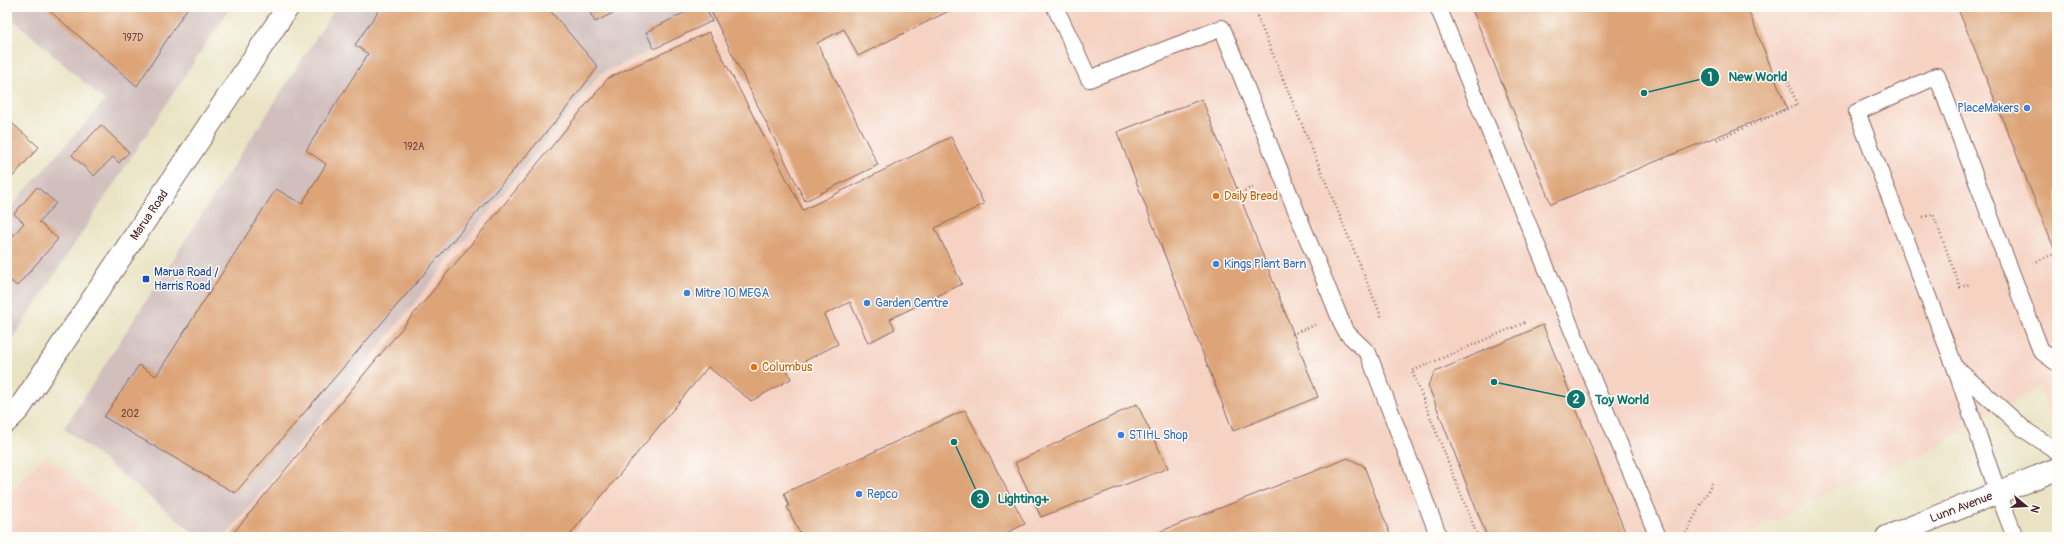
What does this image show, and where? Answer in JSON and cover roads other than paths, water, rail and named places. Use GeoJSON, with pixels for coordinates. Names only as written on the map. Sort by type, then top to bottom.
{"type":"FeatureCollection","features":[{"type":"Feature","properties":{"kind":"street","name":"Marua Road"},"geometry":{"type":"LineString","coordinates":[[7,421],[19,409],[288,7]]}},
{"type":"Feature","properties":{"kind":"street","name":"Lunn Avenue"},"geometry":{"type":"LineString","coordinates":[[1887,537],[2057,469]]}},
{"type":"Feature","properties":{"kind":"lane"},"geometry":{"type":"LineString","coordinates":[[1055,7],[1089,79],[1222,28],[1345,331],[1368,353],[1439,537]]}},
{"type":"Feature","properties":{"kind":"lane"},"geometry":{"type":"LineString","coordinates":[[1438,7],[1658,537]]}},
{"type":"Feature","properties":{"kind":"lane"},"geometry":{"type":"LineString","coordinates":[[2015,537],[1998,493],[1955,367],[1856,112],[1936,76],[2041,351],[2057,364]]}},
{"type":"Feature","properties":{"kind":"lane"},"geometry":{"type":"LineString","coordinates":[[1955,367],[1974,386],[2025,430],[2057,451]]}},
{"type":"Feature","properties":{"kind":"place","name":"New World"},"geometry":{"type":"Point","coordinates":[1644,93]}},
{"type":"Feature","properties":{"kind":"place","name":"PlaceMakers"},"geometry":{"type":"Point","coordinates":[2027,108]}},
{"type":"Feature","properties":{"kind":"place","name":"Daily Bread"},"geometry":{"type":"Point","coordinates":[1216,196]}},
{"type":"Feature","properties":{"kind":"place","name":"Kings Plant Barn"},"geometry":{"type":"Point","coordinates":[1216,264]}},
{"type":"Feature","properties":{"kind":"place","name":"Marua Road / Harris Road"},"geometry":{"type":"Point","coordinates":[146,279]}},
{"type":"Feature","properties":{"kind":"place","name":"Mitre 10 MEGA"},"geometry":{"type":"Point","coordinates":[687,293]}},
{"type":"Feature","properties":{"kind":"place","name":"Garden Centre"},"geometry":{"type":"Point","coordinates":[867,303]}},
{"type":"Feature","properties":{"kind":"place","name":"Columbus"},"geometry":{"type":"Point","coordinates":[754,367]}},
{"type":"Feature","properties":{"kind":"place","name":"Toy World"},"geometry":{"type":"Point","coordinates":[1494,382]}},
{"type":"Feature","properties":{"kind":"place","name":"STIHL Shop"},"geometry":{"type":"Point","coordinates":[1121,435]}},
{"type":"Feature","properties":{"kind":"place","name":"Lighting+"},"geometry":{"type":"Point","coordinates":[954,442]}},
{"type":"Feature","properties":{"kind":"place","name":"Repco"},"geometry":{"type":"Point","coordinates":[859,494]}}]}
